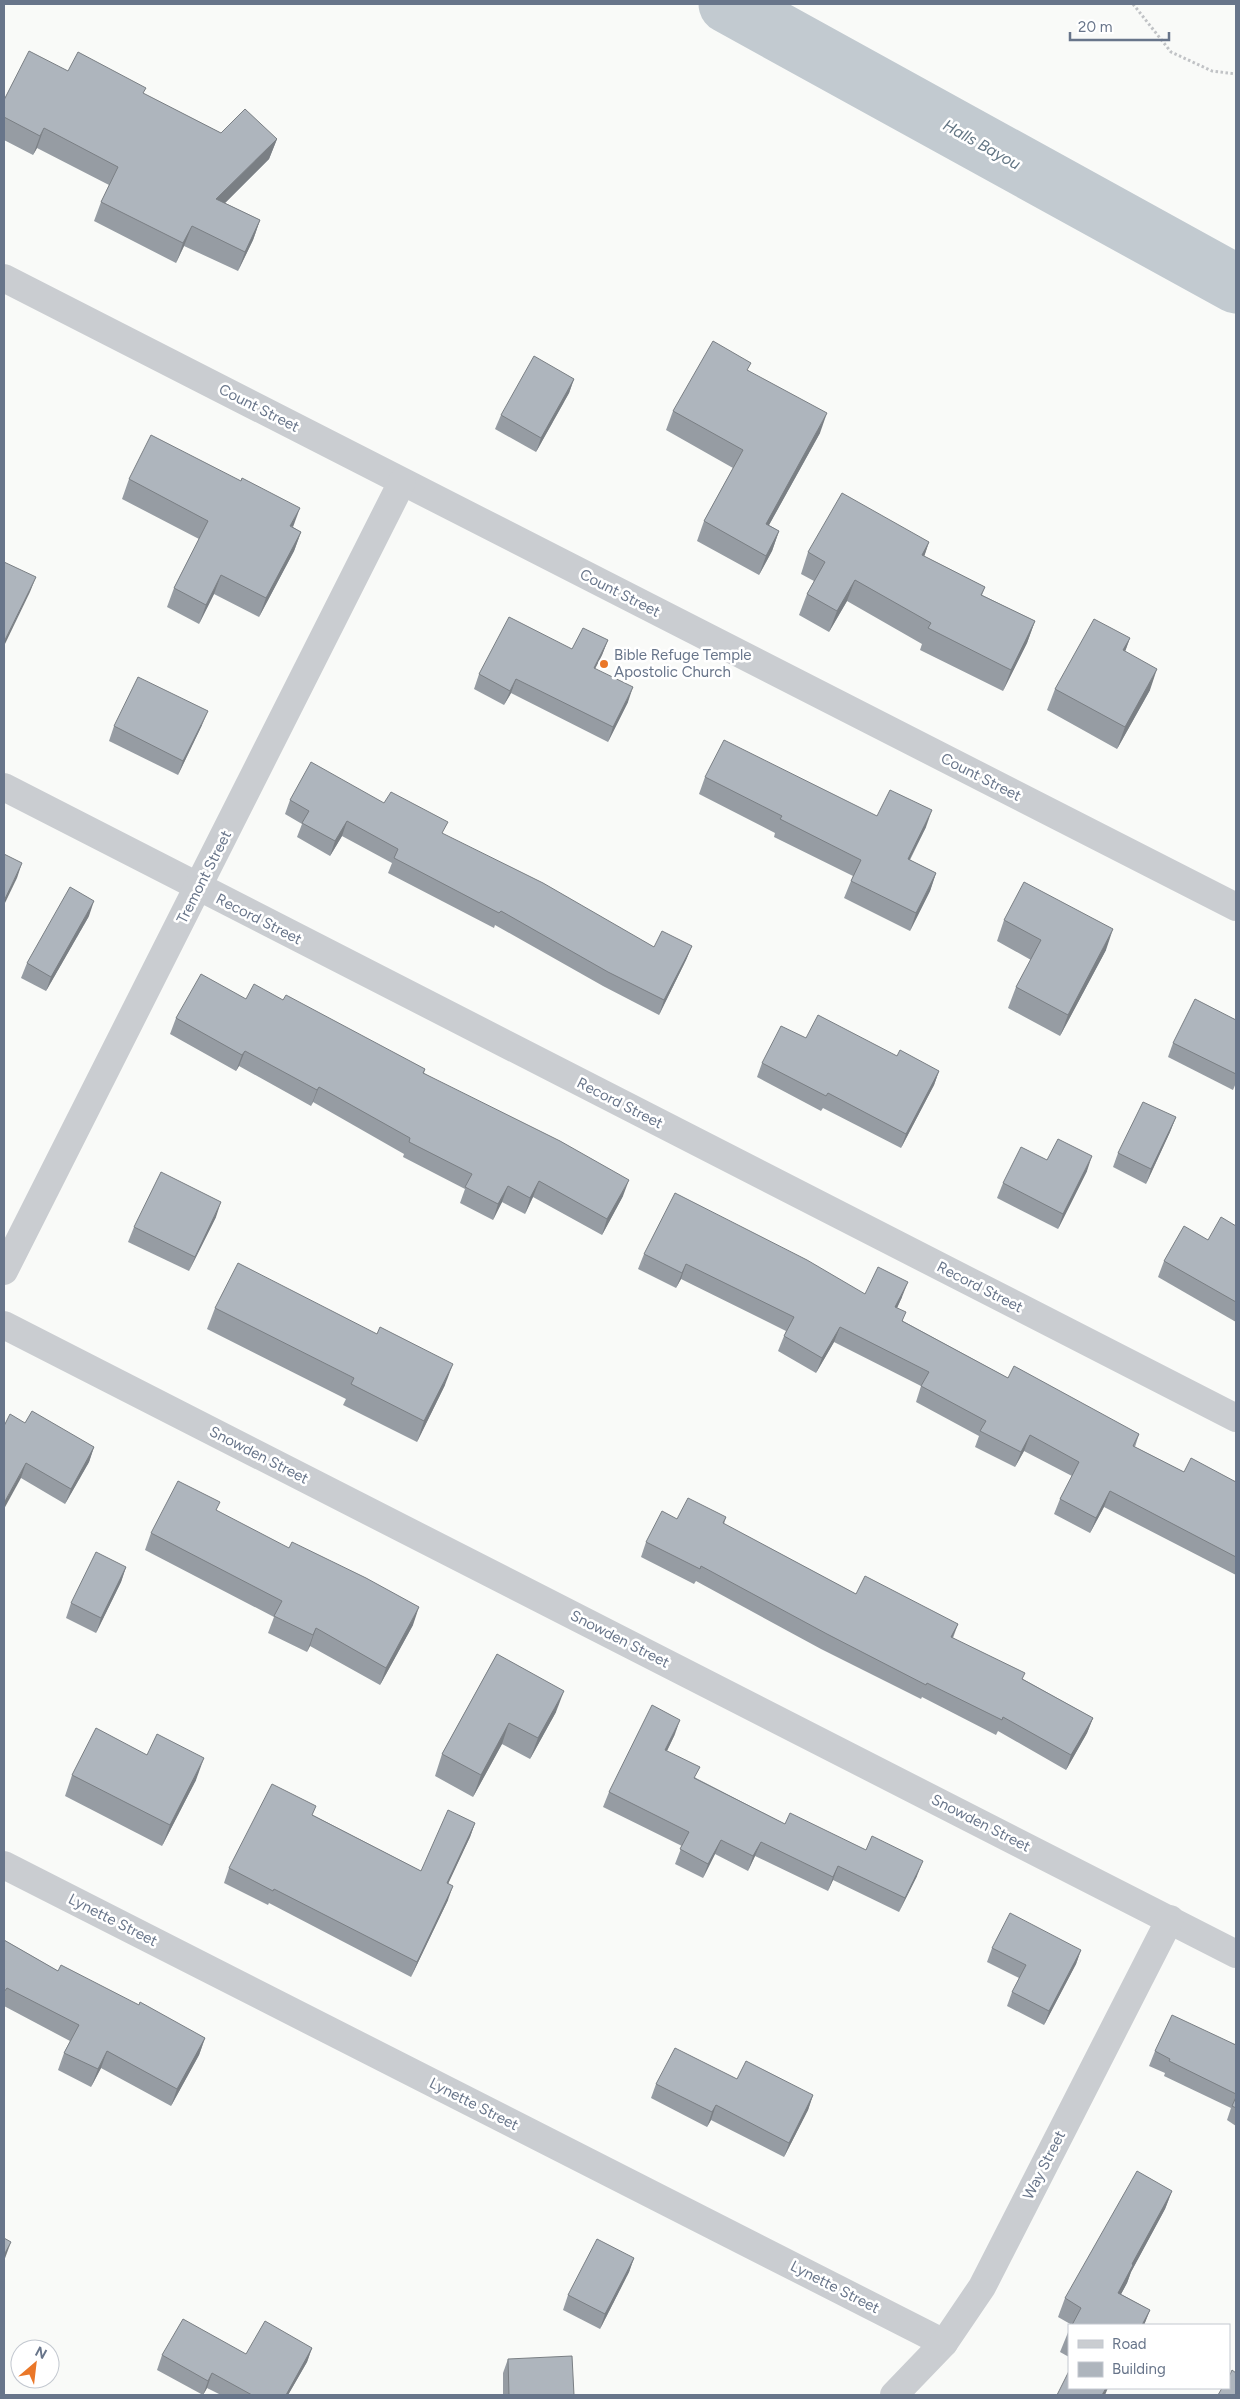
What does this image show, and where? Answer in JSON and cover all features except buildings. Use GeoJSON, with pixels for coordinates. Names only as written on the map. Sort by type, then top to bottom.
{"type":"FeatureCollection","features":[{"type":"Feature","properties":{"kind":"street","name":"Count Street"},"geometry":{"type":"LineString","coordinates":[[4,278],[1236,908]]}},
{"type":"Feature","properties":{"kind":"street","name":"Tremont Street"},"geometry":{"type":"LineString","coordinates":[[4,1271],[199,888],[402,482]]}},
{"type":"Feature","properties":{"kind":"street","name":"Record Street"},"geometry":{"type":"LineString","coordinates":[[4,787],[1236,1418]]}},
{"type":"Feature","properties":{"kind":"street","name":"Snowden Street"},"geometry":{"type":"LineString","coordinates":[[4,1325],[1236,1954]]}},
{"type":"Feature","properties":{"kind":"street","name":"Lynette Street"},"geometry":{"type":"LineString","coordinates":[[4,1865],[944,2343]]}},
{"type":"Feature","properties":{"kind":"street","name":"Way Street"},"geometry":{"type":"LineString","coordinates":[[894,2395],[944,2343],[982,2287],[1170,1920]]}},
{"type":"Feature","properties":{"kind":"path"},"geometry":{"type":"LineString","coordinates":[[1133,4],[1171,52],[1212,71],[1236,74]]}},
{"type":"Feature","properties":{"kind":"waterway","name":"Halls Bayou"},"geometry":{"type":"LineString","coordinates":[[728,4],[1236,284]]}},
{"type":"Feature","properties":{"kind":"place","name":"Bible Refuge Temple Apostolic Church"},"geometry":{"type":"Point","coordinates":[604,664]}}]}
